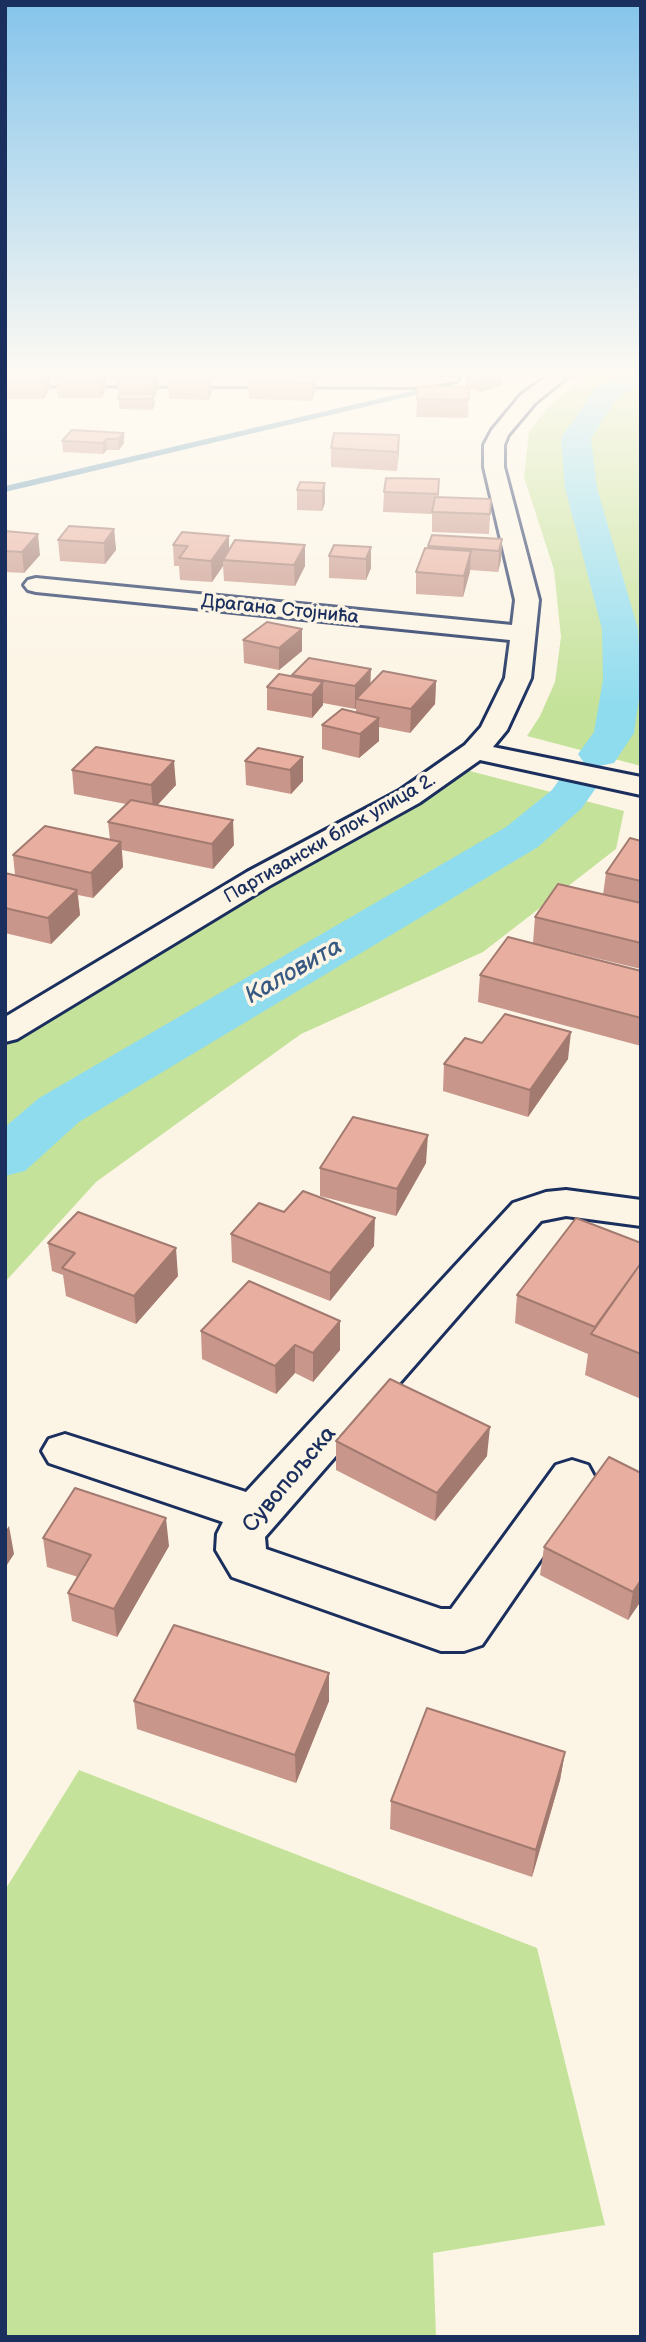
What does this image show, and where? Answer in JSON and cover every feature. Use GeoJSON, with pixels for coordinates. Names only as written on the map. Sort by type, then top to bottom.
{"type":"FeatureCollection","features":[{"type":"Feature","properties":{"kind":"street","name":"Партизански блок улица 2."},"geometry":{"type":"LineString","coordinates":[[5,1032],[258,879],[409,797],[475,751],[493,730],[518,678],[525,634],[527,600],[499,486]]}},
{"type":"Feature","properties":{"kind":"street","name":"Драгана Стојнића"},"geometry":{"type":"LineString","coordinates":[[36,585],[525,634]]}},
{"type":"Feature","properties":{"kind":"street"},"geometry":{"type":"LineString","coordinates":[[475,751],[641,786]]}},
{"type":"Feature","properties":{"kind":"street","name":"Сувопољска"},"geometry":{"type":"LineString","coordinates":[[572,1478],[464,1630],[441,1630],[249,1563],[240,1550],[241,1534],[256,1514],[527,1212],[547,1205],[566,1203],[641,1213]]}},
{"type":"Feature","properties":{"kind":"street"},"geometry":{"type":"LineString","coordinates":[[65,1451],[256,1514]]}},
{"type":"Feature","properties":{"kind":"green space"},"geometry":{"type":"Polygon","coordinates":[[[527,486],[641,486],[641,766],[527,736],[540,716],[555,682],[561,637],[554,570],[527,486]]]}},
{"type":"Feature","properties":{"kind":"green space"},"geometry":{"type":"Polygon","coordinates":[[[466,770],[624,811],[616,849],[483,952],[301,1034],[96,1182],[5,1282],[5,1034],[466,770]]]}},
{"type":"Feature","properties":{"kind":"green space"},"geometry":{"type":"Polygon","coordinates":[[[79,1770],[537,1948],[605,2225],[433,2253],[436,2337],[5,2337],[5,1890],[79,1770]]]}},
{"type":"Feature","properties":{"kind":"building"},"geometry":{"type":"Polygon","coordinates":[[[298,486],[324,486],[322,491],[297,490],[298,486]]]}},
{"type":"Feature","properties":{"kind":"building"},"geometry":{"type":"Polygon","coordinates":[[[385,486],[439,486],[438,494],[384,492],[385,486]]]}},
{"type":"Feature","properties":{"kind":"building"},"geometry":{"type":"Polygon","coordinates":[[[435,497],[491,499],[490,514],[432,512],[435,497]]]}},
{"type":"Feature","properties":{"kind":"building"},"geometry":{"type":"Polygon","coordinates":[[[69,526],[114,529],[104,543],[58,540],[69,526]]]}},
{"type":"Feature","properties":{"kind":"building"},"geometry":{"type":"Polygon","coordinates":[[[5,531],[38,534],[22,552],[5,551],[5,531]]]}},
{"type":"Feature","properties":{"kind":"building"},"geometry":{"type":"Polygon","coordinates":[[[182,532],[229,536],[211,561],[179,558],[188,546],[173,545],[182,532]]]}},
{"type":"Feature","properties":{"kind":"building"},"geometry":{"type":"Polygon","coordinates":[[[432,535],[502,539],[499,551],[428,546],[432,535]]]}},
{"type":"Feature","properties":{"kind":"building"},"geometry":{"type":"Polygon","coordinates":[[[235,540],[305,545],[294,565],[223,560],[235,540]]]}},
{"type":"Feature","properties":{"kind":"building"},"geometry":{"type":"Polygon","coordinates":[[[334,545],[371,547],[366,559],[329,556],[334,545]]]}},
{"type":"Feature","properties":{"kind":"building"},"geometry":{"type":"Polygon","coordinates":[[[425,548],[471,551],[464,576],[416,572],[425,548]]]}},
{"type":"Feature","properties":{"kind":"building"},"geometry":{"type":"Polygon","coordinates":[[[267,622],[302,629],[279,648],[243,640],[267,622]]]}},
{"type":"Feature","properties":{"kind":"building"},"geometry":{"type":"Polygon","coordinates":[[[309,658],[371,669],[355,686],[292,675],[309,658]]]}},
{"type":"Feature","properties":{"kind":"building"},"geometry":{"type":"Polygon","coordinates":[[[383,671],[436,681],[411,709],[356,699],[383,671]]]}},
{"type":"Feature","properties":{"kind":"building"},"geometry":{"type":"Polygon","coordinates":[[[279,674],[323,682],[312,695],[267,687],[279,674]]]}},
{"type":"Feature","properties":{"kind":"building"},"geometry":{"type":"Polygon","coordinates":[[[342,709],[379,718],[360,734],[322,725],[342,709]]]}},
{"type":"Feature","properties":{"kind":"building"},"geometry":{"type":"Polygon","coordinates":[[[96,747],[174,761],[151,785],[72,770],[96,747]]]}},
{"type":"Feature","properties":{"kind":"building"},"geometry":{"type":"Polygon","coordinates":[[[258,748],[303,757],[290,770],[245,761],[258,748]]]}},
{"type":"Feature","properties":{"kind":"building"},"geometry":{"type":"Polygon","coordinates":[[[131,800],[233,820],[212,844],[108,822],[131,800]]]}},
{"type":"Feature","properties":{"kind":"building"},"geometry":{"type":"Polygon","coordinates":[[[45,826],[121,842],[91,873],[13,855],[45,826]]]}},
{"type":"Feature","properties":{"kind":"building"},"geometry":{"type":"Polygon","coordinates":[[[630,838],[641,841],[641,881],[606,873],[630,838]]]}},
{"type":"Feature","properties":{"kind":"building"},"geometry":{"type":"Polygon","coordinates":[[[5,873],[77,890],[48,918],[5,908],[5,873]]]}},
{"type":"Feature","properties":{"kind":"building"},"geometry":{"type":"Polygon","coordinates":[[[558,884],[641,903],[641,943],[535,917],[558,884]]]}},
{"type":"Feature","properties":{"kind":"building"},"geometry":{"type":"Polygon","coordinates":[[[508,937],[641,971],[641,1018],[480,975],[508,937]]]}},
{"type":"Feature","properties":{"kind":"building"},"geometry":{"type":"Polygon","coordinates":[[[505,1014],[571,1032],[530,1090],[444,1064],[465,1038],[482,1043],[505,1014]]]}},
{"type":"Feature","properties":{"kind":"building"},"geometry":{"type":"Polygon","coordinates":[[[353,1117],[428,1135],[397,1189],[320,1168],[353,1117]]]}},
{"type":"Feature","properties":{"kind":"building"},"geometry":{"type":"Polygon","coordinates":[[[303,1191],[375,1218],[330,1273],[231,1234],[259,1203],[284,1212],[303,1191]]]}},
{"type":"Feature","properties":{"kind":"building"},"geometry":{"type":"Polygon","coordinates":[[[78,1212],[176,1248],[134,1296],[62,1268],[75,1253],[48,1243],[78,1212]]]}},
{"type":"Feature","properties":{"kind":"building"},"geometry":{"type":"Polygon","coordinates":[[[576,1218],[641,1243],[641,1263],[595,1327],[517,1295],[576,1218]]]}},
{"type":"Feature","properties":{"kind":"building"},"geometry":{"type":"Polygon","coordinates":[[[641,1263],[641,1354],[591,1334],[641,1263]]]}},
{"type":"Feature","properties":{"kind":"building"},"geometry":{"type":"Polygon","coordinates":[[[249,1281],[340,1321],[313,1353],[295,1345],[275,1366],[201,1331],[249,1281]]]}},
{"type":"Feature","properties":{"kind":"building"},"geometry":{"type":"Polygon","coordinates":[[[390,1379],[490,1427],[437,1493],[336,1441],[390,1379]]]}},
{"type":"Feature","properties":{"kind":"building"},"geometry":{"type":"Polygon","coordinates":[[[609,1457],[641,1473],[641,1580],[633,1592],[544,1547],[609,1457]]]}},
{"type":"Feature","properties":{"kind":"building"},"geometry":{"type":"Polygon","coordinates":[[[75,1488],[166,1518],[114,1609],[68,1593],[91,1555],[43,1538],[75,1488]]]}},
{"type":"Feature","properties":{"kind":"building"},"geometry":{"type":"Polygon","coordinates":[[[174,1625],[329,1673],[295,1755],[134,1701],[174,1625]]]}},
{"type":"Feature","properties":{"kind":"building"},"geometry":{"type":"Polygon","coordinates":[[[427,1708],[565,1752],[536,1850],[391,1801],[427,1708]]]}},
{"type":"Feature","properties":{"kind":"waterway"},"geometry":{"type":"LineString","coordinates":[[5,489],[16,486]]}},
{"type":"Feature","properties":{"kind":"waterway","name":"Каловита"},"geometry":{"type":"LineString","coordinates":[[581,486],[620,629],[622,680],[614,733],[599,754]]}},
{"type":"Feature","properties":{"kind":"waterway","name":"Каловита"},"geometry":{"type":"LineString","coordinates":[[5,1158],[59,1110],[522,837],[567,799],[579,782]]}}]}
